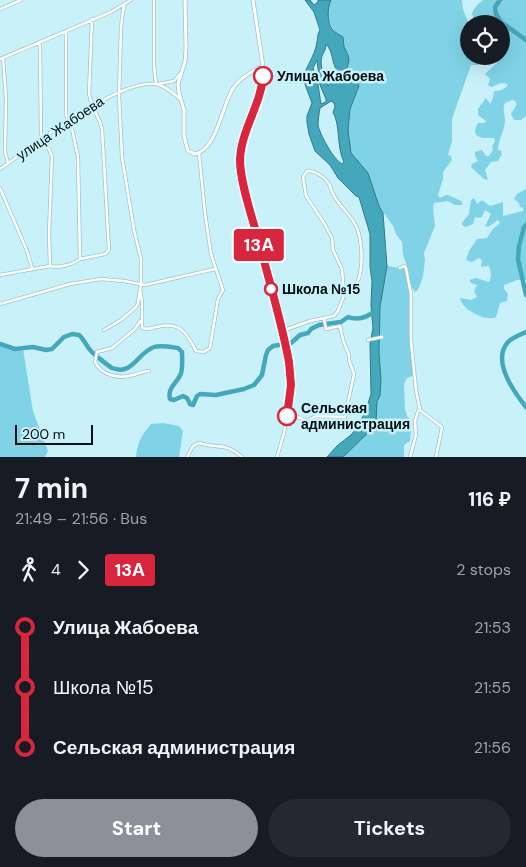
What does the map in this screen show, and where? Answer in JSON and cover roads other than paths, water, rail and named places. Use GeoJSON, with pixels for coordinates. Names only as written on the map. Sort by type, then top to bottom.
{"type":"FeatureCollection","features":[{"type":"Feature","properties":{"kind":"street"},"geometry":{"type":"LineString","coordinates":[[0,9],[21,0]]}},
{"type":"Feature","properties":{"kind":"street"},"geometry":{"type":"LineString","coordinates":[[8,163],[5,152],[6,98],[2,59],[111,12],[131,0]]}},
{"type":"Feature","properties":{"kind":"street"},"geometry":{"type":"LineString","coordinates":[[154,0],[154,64],[156,84],[181,100]]}},
{"type":"Feature","properties":{"kind":"street"},"geometry":{"type":"LineString","coordinates":[[171,92],[177,91],[185,62],[185,0]]}},
{"type":"Feature","properties":{"kind":"street"},"geometry":{"type":"LineString","coordinates":[[253,0],[263,66],[262,89],[247,130],[240,164],[287,352],[291,381],[283,437],[277,457]]}},
{"type":"Feature","properties":{"kind":"street"},"geometry":{"type":"LineString","coordinates":[[104,330],[121,320],[136,307],[141,284],[141,259],[122,163],[119,92],[121,27],[124,4]]}},
{"type":"Feature","properties":{"kind":"street"},"geometry":{"type":"LineString","coordinates":[[0,275],[32,268],[70,264],[80,259],[105,254],[109,250],[102,128],[89,97],[92,19]]}},
{"type":"Feature","properties":{"kind":"street"},"geometry":{"type":"LineString","coordinates":[[66,31],[66,111],[78,157],[80,259]]}},
{"type":"Feature","properties":{"kind":"street"},"geometry":{"type":"LineString","coordinates":[[39,43],[41,52],[40,134],[52,155],[49,233],[50,266]]}},
{"type":"Feature","properties":{"kind":"street"},"geometry":{"type":"LineString","coordinates":[[172,81],[178,86],[184,110],[186,149],[190,153],[199,153],[207,146],[215,132],[228,97],[234,87],[251,72],[263,66]]}},
{"type":"Feature","properties":{"kind":"street"},"geometry":{"type":"LineString","coordinates":[[171,92],[168,85],[182,72]]}},
{"type":"Feature","properties":{"kind":"street","name":"улица Жабоева"},"geometry":{"type":"LineString","coordinates":[[0,169],[92,105],[119,92],[139,86],[172,81]]}},
{"type":"Feature","properties":{"kind":"street"},"geometry":{"type":"LineString","coordinates":[[140,289],[142,302],[141,327],[146,330],[165,326],[182,328],[190,338],[196,352],[200,353],[207,350],[211,344],[218,299],[223,290],[211,254],[199,153]]}},
{"type":"Feature","properties":{"kind":"street"},"geometry":{"type":"LineString","coordinates":[[282,331],[310,321],[324,320],[336,314],[345,290],[342,269],[333,250],[332,238],[305,195],[302,176],[306,171],[313,171],[328,182],[334,195],[352,218],[360,235],[361,273],[352,288],[345,290]]}},
{"type":"Feature","properties":{"kind":"street"},"geometry":{"type":"LineString","coordinates":[[0,188],[27,251],[32,268]]}},
{"type":"Feature","properties":{"kind":"street"},"geometry":{"type":"LineString","coordinates":[[400,268],[404,266],[406,269],[411,294],[411,342],[420,410],[442,427],[436,457]]}},
{"type":"Feature","properties":{"kind":"street"},"geometry":{"type":"LineString","coordinates":[[0,304],[70,284],[101,279],[147,285],[216,269]]}},
{"type":"Feature","properties":{"kind":"street"},"geometry":{"type":"LineString","coordinates":[[141,320],[135,329],[112,348],[98,352],[95,362],[103,372],[111,376],[133,376],[149,371]]}},
{"type":"Feature","properties":{"kind":"street"},"geometry":{"type":"LineString","coordinates":[[287,412],[307,421],[316,416],[345,417],[354,372],[340,326],[327,329],[324,320]]}},
{"type":"Feature","properties":{"kind":"street"},"geometry":{"type":"LineString","coordinates":[[368,340],[382,337]]}},
{"type":"Feature","properties":{"kind":"street"},"geometry":{"type":"LineString","coordinates":[[410,457],[416,435],[417,413],[420,410]]}},
{"type":"Feature","properties":{"kind":"street"},"geometry":{"type":"LineString","coordinates":[[187,457],[193,446],[199,443],[209,447],[226,446],[242,457]]}},
{"type":"Feature","properties":{"kind":"waterway"},"geometry":{"type":"LineString","coordinates":[[500,0],[495,7],[496,14],[501,22],[526,40]]}},
{"type":"Feature","properties":{"kind":"waterway"},"geometry":{"type":"LineString","coordinates":[[526,225],[519,246],[518,259],[526,295]]}},
{"type":"Feature","properties":{"kind":"waterway"},"geometry":{"type":"LineString","coordinates":[[0,344],[15,349],[33,347],[46,350],[52,349],[64,337],[72,334],[79,335],[94,354],[112,368],[119,370],[130,366],[154,347],[178,348],[182,352],[182,371],[171,388],[170,399],[174,400],[183,396],[193,405],[200,394],[216,395],[254,385],[262,375],[266,355],[273,346],[291,343],[300,335],[308,333],[319,325],[341,322],[348,317],[363,318],[376,310]]}},
{"type":"Feature","properties":{"kind":"waterway"},"geometry":{"type":"LineString","coordinates":[[526,332],[508,342],[503,350],[502,358],[506,376],[526,407]]}},
{"type":"Feature","properties":{"kind":"place","name":"Улица Жабоева"},"geometry":{"type":"Point","coordinates":[263,76]}},
{"type":"Feature","properties":{"kind":"place","name":"Школа №15"},"geometry":{"type":"Point","coordinates":[271,289]}},
{"type":"Feature","properties":{"kind":"place","name":"Сельская администрация"},"geometry":{"type":"Point","coordinates":[287,416]}}]}
